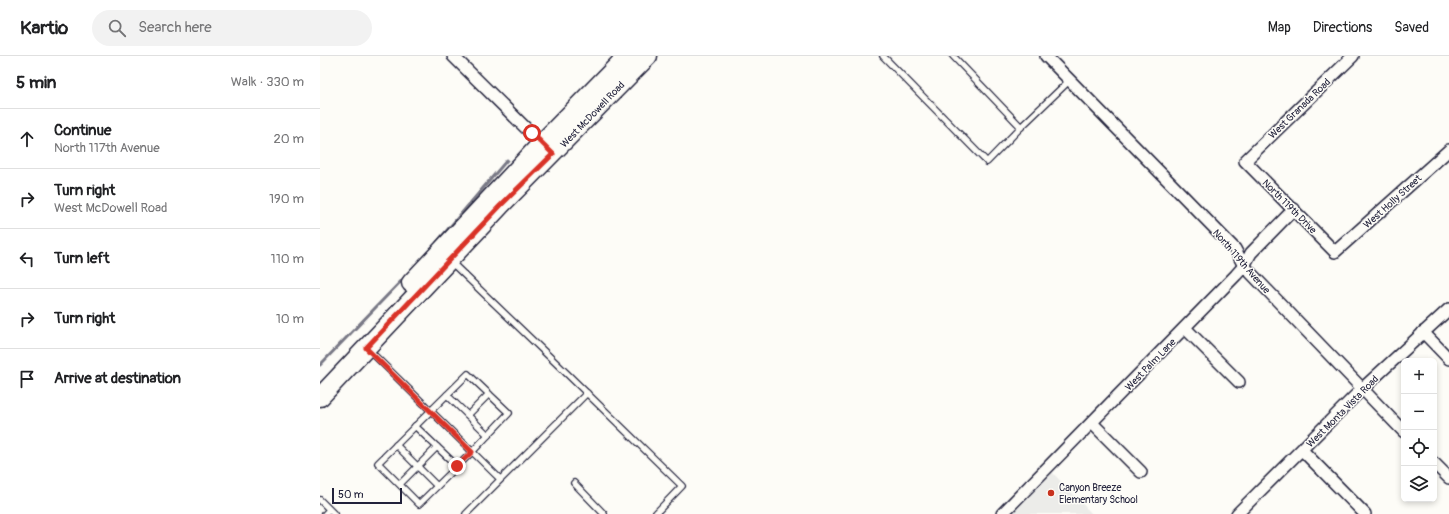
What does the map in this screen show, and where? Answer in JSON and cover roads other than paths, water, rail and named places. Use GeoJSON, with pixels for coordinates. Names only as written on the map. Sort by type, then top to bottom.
{"type":"FeatureCollection","features":[{"type":"Feature","properties":{"kind":"main road","name":"West McDowell Road"},"geometry":{"type":"LineString","coordinates":[[320,397],[449,261],[627,56]]}},
{"type":"Feature","properties":{"kind":"main road","name":"West McDowell Road"},"geometry":{"type":"LineString","coordinates":[[320,379],[547,149],[648,56]]}},
{"type":"Feature","properties":{"kind":"street"},"geometry":{"type":"LineString","coordinates":[[453,56],[547,149]]}},
{"type":"Feature","properties":{"kind":"street","name":"North 119th Avenue"},"geometry":{"type":"LineString","coordinates":[[1046,56],[1235,249],[1244,266],[1402,430]]}},
{"type":"Feature","properties":{"kind":"street","name":"West Granada Road"},"geometry":{"type":"LineString","coordinates":[[1245,161],[1353,56]]}},
{"type":"Feature","properties":{"kind":"street","name":"West Holly Street"},"geometry":{"type":"LineString","coordinates":[[1335,252],[1449,150]]}},
{"type":"Feature","properties":{"kind":"street","name":"North 119th Drive"},"geometry":{"type":"LineString","coordinates":[[1245,161],[1335,252]]}},
{"type":"Feature","properties":{"kind":"street","name":"West Palm Lane"},"geometry":{"type":"LineString","coordinates":[[1002,514],[1185,328],[1244,266],[1251,254],[1294,209]]}},
{"type":"Feature","properties":{"kind":"street","name":"West Monta Vista Road"},"geometry":{"type":"LineString","coordinates":[[1237,514],[1362,389],[1449,310]]}},
{"type":"Feature","properties":{"kind":"street"},"geometry":{"type":"LineString","coordinates":[[1185,328],[1239,382]]}},
{"type":"Feature","properties":{"kind":"street"},"geometry":{"type":"LineString","coordinates":[[1423,332],[1449,359]]}},
{"type":"Feature","properties":{"kind":"street"},"geometry":{"type":"LineString","coordinates":[[1092,423],[1141,472]]}},
{"type":"Feature","properties":{"kind":"street"},"geometry":{"type":"LineString","coordinates":[[1302,450],[1365,514]]}},
{"type":"Feature","properties":{"kind":"street"},"geometry":{"type":"LineString","coordinates":[[1437,466],[1449,478]]}},
{"type":"Feature","properties":{"kind":"lane"},"geometry":{"type":"LineString","coordinates":[[883,56],[987,162],[1070,80]]}},
{"type":"Feature","properties":{"kind":"lane"},"geometry":{"type":"LineString","coordinates":[[953,56],[1021,127]]}},
{"type":"Feature","properties":{"kind":"lane"},"geometry":{"type":"LineString","coordinates":[[449,261],[682,486],[655,514]]}},
{"type":"Feature","properties":{"kind":"lane"},"geometry":{"type":"LineString","coordinates":[[366,348],[500,479]]}},
{"type":"Feature","properties":{"kind":"lane"},"geometry":{"type":"LineString","coordinates":[[468,374],[509,413],[419,504],[378,463],[431,411],[468,374]]}},
{"type":"Feature","properties":{"kind":"lane"},"geometry":{"type":"LineString","coordinates":[[466,514],[587,393]]}},
{"type":"Feature","properties":{"kind":"lane"},"geometry":{"type":"LineString","coordinates":[[468,415],[489,394]]}},
{"type":"Feature","properties":{"kind":"lane"},"geometry":{"type":"LineString","coordinates":[[447,395],[488,435]]}},
{"type":"Feature","properties":{"kind":"lane"},"geometry":{"type":"LineString","coordinates":[[415,426],[457,466]]}},
{"type":"Feature","properties":{"kind":"lane"},"geometry":{"type":"LineString","coordinates":[[396,445],[437,486]]}},
{"type":"Feature","properties":{"kind":"lane"},"geometry":{"type":"LineString","coordinates":[[400,484],[437,447]]}},
{"type":"Feature","properties":{"kind":"lane"},"geometry":{"type":"LineString","coordinates":[[574,483],[604,514]]}},
{"type":"Feature","properties":{"kind":"lane"},"geometry":{"type":"LineString","coordinates":[[320,500],[329,513]]}},
{"type":"Feature","properties":{"kind":"waterway"},"geometry":{"type":"LineString","coordinates":[[437,242],[507,160]]}},
{"type":"Feature","properties":{"kind":"waterway"},"geometry":{"type":"LineString","coordinates":[[320,365],[406,276]]}},
{"type":"Feature","properties":{"kind":"place","name":"Canyon Breeze Elementary School"},"geometry":{"type":"Point","coordinates":[1051,493]}}]}
